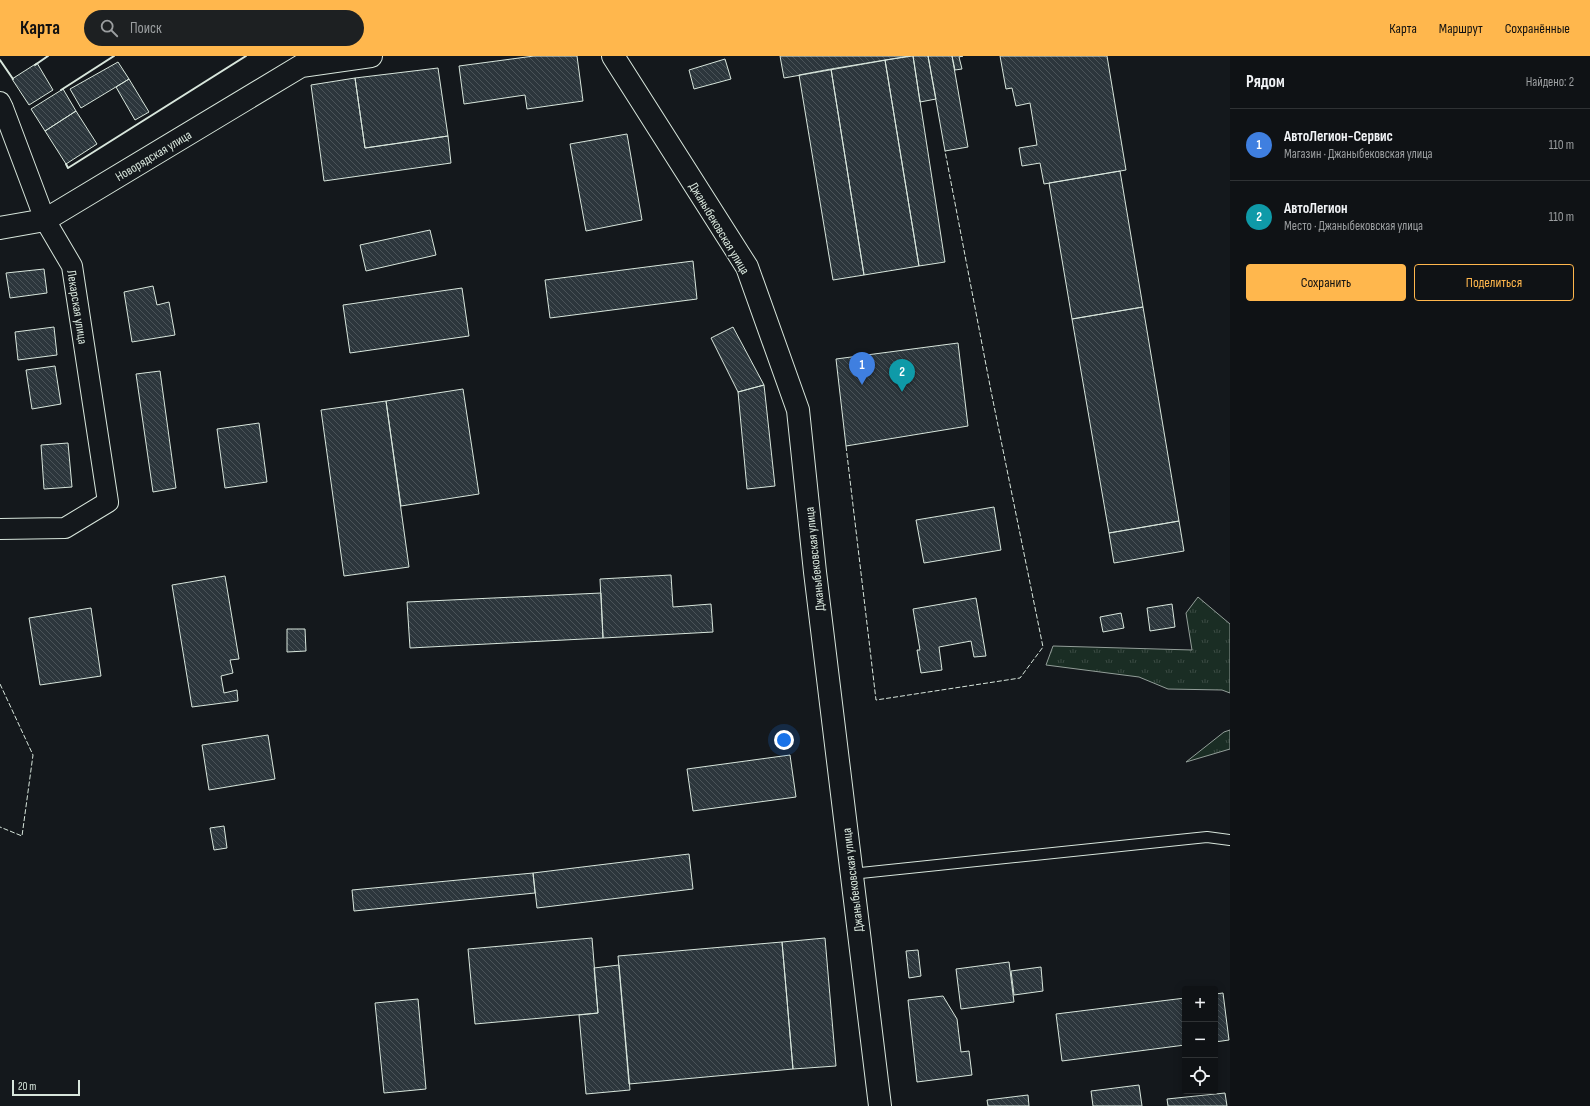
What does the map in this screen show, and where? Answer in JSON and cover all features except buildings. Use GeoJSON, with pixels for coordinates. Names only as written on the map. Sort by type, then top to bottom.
{"type":"FeatureCollection","features":[{"type":"Feature","properties":{"kind":"main road","name":"Новорядская улица"},"geometry":{"type":"LineString","coordinates":[[0,228],[45,220],[297,61],[329,56]]}},
{"type":"Feature","properties":{"kind":"main road","name":"Новорядская улица"},"geometry":{"type":"LineString","coordinates":[[297,61],[371,56]]}},
{"type":"Feature","properties":{"kind":"main road","name":"Джаныбековская улица"},"geometry":{"type":"LineString","coordinates":[[613,56],[747,267],[798,410],[816,580],[880,1106]]}},
{"type":"Feature","properties":{"kind":"street","name":"Лекарская улица"},"geometry":{"type":"LineString","coordinates":[[0,102],[45,220],[72,266],[108,502],[65,528],[0,529]]}},
{"type":"Feature","properties":{"kind":"lane"},"geometry":{"type":"LineString","coordinates":[[851,874],[1207,837],[1230,840]]}},
{"type":"Feature","properties":{"kind":"green space"},"geometry":{"type":"Polygon","coordinates":[[[1198,597],[1230,624],[1230,693],[1222,690],[1168,689],[1139,677],[1046,665],[1053,646],[1192,650],[1186,613],[1198,597]]]}},
{"type":"Feature","properties":{"kind":"green space"},"geometry":{"type":"Polygon","coordinates":[[[1230,730],[1230,749],[1186,762],[1224,732],[1230,730]]]}},
{"type":"Feature","properties":{"kind":"fence"},"geometry":{"type":"LineString","coordinates":[[846,446],[876,700],[1020,678],[1043,647],[991,391],[945,151]]}},
{"type":"Feature","properties":{"kind":"fence"},"geometry":{"type":"LineString","coordinates":[[0,684],[33,755],[22,836],[0,827]]}},
{"type":"Feature","properties":{"kind":"wall"},"geometry":{"type":"LineString","coordinates":[[35,65],[48,56]]}},
{"type":"Feature","properties":{"kind":"wall"},"geometry":{"type":"LineString","coordinates":[[61,90],[114,56]]}},
{"type":"Feature","properties":{"kind":"wall"},"geometry":{"type":"LineString","coordinates":[[66,164],[68,168],[246,56]]}},
{"type":"Feature","properties":{"kind":"wall"},"geometry":{"type":"LineString","coordinates":[[0,60],[13,79]]}},
{"type":"Feature","properties":{"kind":"place","name":"АвтоЛегион-Сервис"},"geometry":{"type":"Point","coordinates":[862,385]}},
{"type":"Feature","properties":{"kind":"place","name":"АвтоЛегион"},"geometry":{"type":"Point","coordinates":[902,392]}}]}
